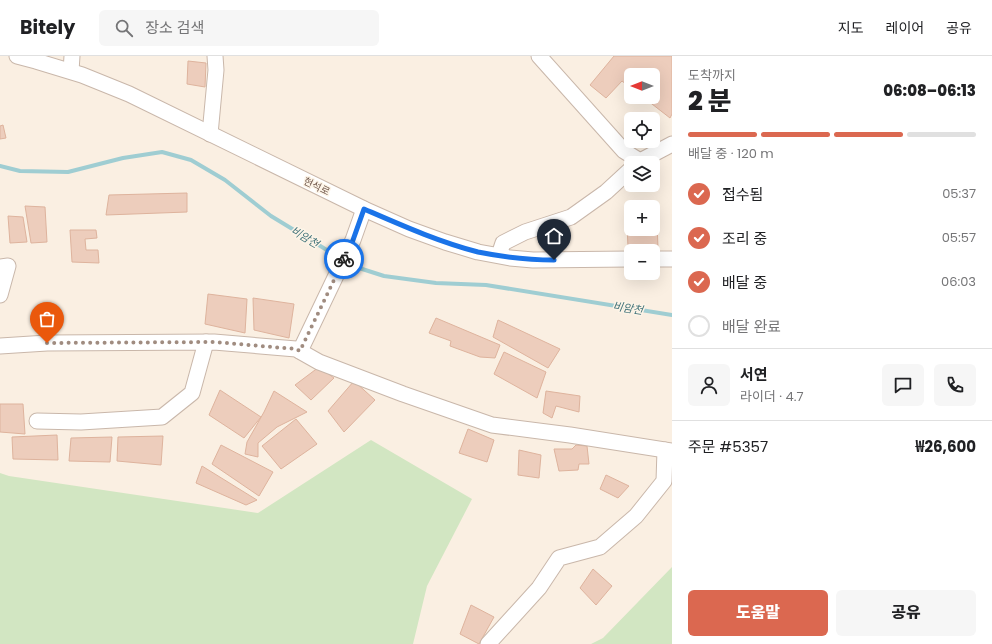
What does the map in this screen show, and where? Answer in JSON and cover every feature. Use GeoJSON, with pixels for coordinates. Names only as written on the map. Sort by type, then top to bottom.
{"type":"FeatureCollection","features":[{"type":"Feature","properties":{"kind":"street","name":"현석로"},"geometry":{"type":"LineString","coordinates":[[17,56],[71,71],[129,94],[364,209],[409,229],[444,242],[478,252],[510,258],[533,260],[624,259]]}},
{"type":"Feature","properties":{"kind":"street"},"geometry":{"type":"LineString","coordinates":[[71,71],[72,56]]}},
{"type":"Feature","properties":{"kind":"street"},"geometry":{"type":"LineString","coordinates":[[210,134],[216,70],[215,56]]}},
{"type":"Feature","properties":{"kind":"street"},"geometry":{"type":"LineString","coordinates":[[539,56],[629,156]]}},
{"type":"Feature","properties":{"kind":"street"},"geometry":{"type":"LineString","coordinates":[[650,156],[672,144]]}},
{"type":"Feature","properties":{"kind":"street"},"geometry":{"type":"LineString","coordinates":[[499,255],[503,244],[525,232],[571,217],[606,192],[624,175]]}},
{"type":"Feature","properties":{"kind":"street"},"geometry":{"type":"LineString","coordinates":[[300,351],[353,240],[364,209]]}},
{"type":"Feature","properties":{"kind":"street"},"geometry":{"type":"LineString","coordinates":[[660,259],[672,259]]}},
{"type":"Feature","properties":{"kind":"street"},"geometry":{"type":"LineString","coordinates":[[0,267],[8,266],[0,295]]}},
{"type":"Feature","properties":{"kind":"street"},"geometry":{"type":"LineString","coordinates":[[37,421],[81,422],[162,417],[192,393],[206,342]]}},
{"type":"Feature","properties":{"kind":"street"},"geometry":{"type":"LineString","coordinates":[[0,346],[47,343],[206,342],[296,349],[319,362],[403,394],[492,425],[570,435],[669,451],[664,481],[636,516],[600,547],[559,558],[539,588],[488,644]]}},
{"type":"Feature","properties":{"kind":"green space"},"geometry":{"type":"Polygon","coordinates":[[[371,440],[472,499],[427,586],[413,644],[0,644],[0,473],[9,476],[258,513],[371,440]]]}},
{"type":"Feature","properties":{"kind":"green space"},"geometry":{"type":"Polygon","coordinates":[[[672,567],[672,644],[591,644],[603,638],[672,567]]]}},
{"type":"Feature","properties":{"kind":"building"},"geometry":{"type":"Polygon","coordinates":[[[614,56],[672,56],[672,114],[670,118],[652,104],[660,104],[660,68],[624,68],[624,83],[622,81],[606,98],[590,85],[614,56]]]}},
{"type":"Feature","properties":{"kind":"building"},"geometry":{"type":"Polygon","coordinates":[[[188,61],[206,63],[205,87],[187,84],[188,61]]]}},
{"type":"Feature","properties":{"kind":"building"},"geometry":{"type":"Polygon","coordinates":[[[3,125],[6,138],[0,139],[0,126],[3,125]]]}},
{"type":"Feature","properties":{"kind":"building"},"geometry":{"type":"Polygon","coordinates":[[[187,193],[187,212],[106,215],[109,195],[187,193]]]}},
{"type":"Feature","properties":{"kind":"building"},"geometry":{"type":"Polygon","coordinates":[[[25,206],[45,207],[47,242],[31,243],[25,206]]]}},
{"type":"Feature","properties":{"kind":"building"},"geometry":{"type":"Polygon","coordinates":[[[8,216],[23,217],[27,242],[10,243],[8,216]]]}},
{"type":"Feature","properties":{"kind":"building"},"geometry":{"type":"Polygon","coordinates":[[[70,230],[96,230],[97,238],[85,239],[86,250],[98,250],[99,263],[72,262],[70,230]]]}},
{"type":"Feature","properties":{"kind":"building"},"geometry":{"type":"Polygon","coordinates":[[[628,236],[658,236],[658,244],[628,244],[628,236]]]}},
{"type":"Feature","properties":{"kind":"building"},"geometry":{"type":"Polygon","coordinates":[[[208,294],[247,299],[245,333],[205,324],[208,294]]]}},
{"type":"Feature","properties":{"kind":"building"},"geometry":{"type":"Polygon","coordinates":[[[253,298],[294,304],[289,338],[254,330],[253,298]]]}},
{"type":"Feature","properties":{"kind":"building"},"geometry":{"type":"Polygon","coordinates":[[[436,318],[500,345],[495,358],[480,357],[450,346],[451,341],[429,333],[436,318]]]}},
{"type":"Feature","properties":{"kind":"building"},"geometry":{"type":"Polygon","coordinates":[[[498,320],[560,349],[548,368],[493,337],[498,320]]]}},
{"type":"Feature","properties":{"kind":"building"},"geometry":{"type":"Polygon","coordinates":[[[504,352],[546,372],[537,398],[494,374],[504,352]]]}},
{"type":"Feature","properties":{"kind":"building"},"geometry":{"type":"Polygon","coordinates":[[[319,367],[334,378],[311,400],[295,385],[319,367]]]}},
{"type":"Feature","properties":{"kind":"building"},"geometry":{"type":"Polygon","coordinates":[[[354,381],[375,400],[344,432],[328,411],[354,381]]]}},
{"type":"Feature","properties":{"kind":"building"},"geometry":{"type":"Polygon","coordinates":[[[220,390],[261,417],[244,438],[209,415],[220,390]]]}},
{"type":"Feature","properties":{"kind":"building"},"geometry":{"type":"Polygon","coordinates":[[[274,391],[307,412],[277,427],[258,443],[258,457],[245,454],[247,442],[274,391]]]}},
{"type":"Feature","properties":{"kind":"building"},"geometry":{"type":"Polygon","coordinates":[[[546,391],[580,396],[579,412],[556,406],[552,418],[543,413],[546,391]]]}},
{"type":"Feature","properties":{"kind":"building"},"geometry":{"type":"Polygon","coordinates":[[[0,404],[23,404],[25,434],[0,432],[0,404]]]}},
{"type":"Feature","properties":{"kind":"building"},"geometry":{"type":"Polygon","coordinates":[[[296,419],[317,444],[281,469],[262,446],[296,419]]]}},
{"type":"Feature","properties":{"kind":"building"},"geometry":{"type":"Polygon","coordinates":[[[468,429],[494,440],[487,462],[459,453],[468,429]]]}},
{"type":"Feature","properties":{"kind":"building"},"geometry":{"type":"Polygon","coordinates":[[[57,435],[58,460],[13,459],[12,437],[57,435]]]}},
{"type":"Feature","properties":{"kind":"building"},"geometry":{"type":"Polygon","coordinates":[[[163,436],[161,465],[117,461],[118,437],[163,436]]]}},
{"type":"Feature","properties":{"kind":"building"},"geometry":{"type":"Polygon","coordinates":[[[112,437],[110,462],[69,461],[71,438],[112,437]]]}},
{"type":"Feature","properties":{"kind":"building"},"geometry":{"type":"Polygon","coordinates":[[[221,445],[273,472],[259,496],[212,464],[221,445]]]}},
{"type":"Feature","properties":{"kind":"building"},"geometry":{"type":"Polygon","coordinates":[[[576,445],[587,446],[589,464],[579,464],[578,470],[559,471],[554,449],[572,449],[576,445]]]}},
{"type":"Feature","properties":{"kind":"building"},"geometry":{"type":"Polygon","coordinates":[[[519,450],[541,455],[539,478],[518,475],[519,450]]]}},
{"type":"Feature","properties":{"kind":"building"},"geometry":{"type":"Polygon","coordinates":[[[202,466],[257,500],[246,505],[196,483],[202,466]]]}},
{"type":"Feature","properties":{"kind":"building"},"geometry":{"type":"Polygon","coordinates":[[[606,475],[629,486],[618,498],[600,489],[606,475]]]}},
{"type":"Feature","properties":{"kind":"building"},"geometry":{"type":"Polygon","coordinates":[[[593,569],[612,586],[596,605],[580,588],[593,569]]]}},
{"type":"Feature","properties":{"kind":"building"},"geometry":{"type":"Polygon","coordinates":[[[471,605],[494,617],[479,644],[460,634],[471,605]]]}},
{"type":"Feature","properties":{"kind":"waterway","name":"비암천"},"geometry":{"type":"LineString","coordinates":[[0,166],[20,171],[68,172],[123,158],[162,152],[191,160],[225,180],[271,216],[340,258]]}},
{"type":"Feature","properties":{"kind":"waterway","name":"비암천"},"geometry":{"type":"LineString","coordinates":[[346,261],[356,267],[384,276],[436,283],[486,285],[672,315]]}},
{"type":"Feature","properties":{"kind":"way so far"},"geometry":{"type":"LineString","coordinates":[[47,343],[214,342],[296,349],[300,351],[344,259]]}},
{"type":"Feature","properties":{"kind":"route"},"geometry":{"type":"LineString","coordinates":[[344,259],[353,240],[364,209],[409,229],[444,242],[478,252],[510,258],[554,260]]}}]}
